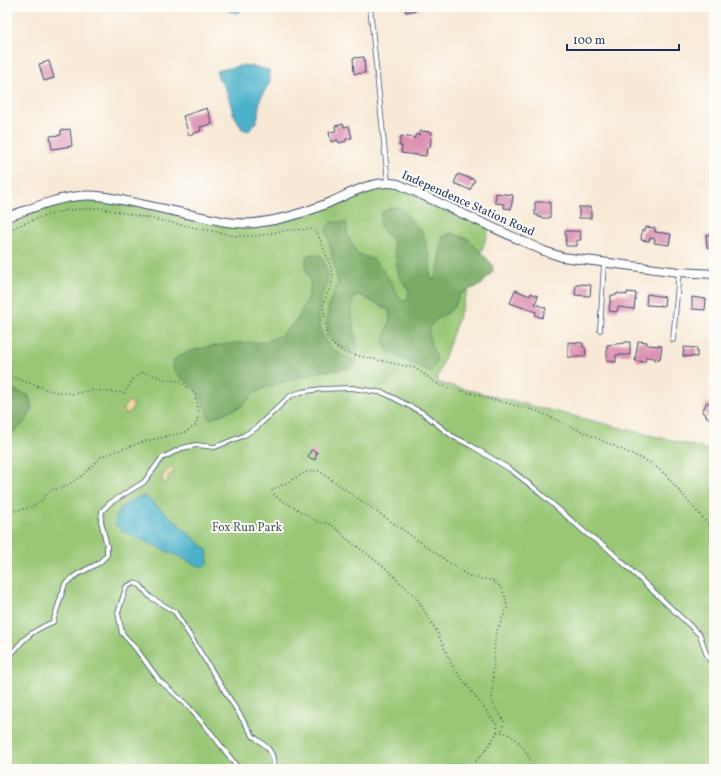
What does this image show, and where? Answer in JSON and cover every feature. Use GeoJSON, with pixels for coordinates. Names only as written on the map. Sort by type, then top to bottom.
{"type":"FeatureCollection","features":[{"type":"Feature","properties":{"kind":"street","name":"Independence Station Road"},"geometry":{"type":"LineString","coordinates":[[7,217],[60,200],[79,196],[97,196],[219,221],[256,223],[303,213],[373,184],[388,182],[398,184],[544,251],[571,259],[679,272],[714,274]]}},
{"type":"Feature","properties":{"kind":"lane"},"geometry":{"type":"LineString","coordinates":[[370,7],[388,182]]}},
{"type":"Feature","properties":{"kind":"lane"},"geometry":{"type":"LineString","coordinates":[[600,330],[604,263]]}},
{"type":"Feature","properties":{"kind":"lane"},"geometry":{"type":"LineString","coordinates":[[673,340],[679,272]]}},
{"type":"Feature","properties":{"kind":"lane"},"geometry":{"type":"LineString","coordinates":[[7,660],[20,642],[37,629],[53,622],[65,584],[76,575],[99,563],[107,555],[107,546],[101,521],[102,511],[110,503],[144,482],[162,458],[182,448],[196,445],[215,447],[242,436],[256,428],[290,396],[301,392],[320,389],[352,388],[384,393],[423,412],[452,436],[511,470],[533,487],[587,534],[606,547],[700,635],[706,653],[714,668]]}},
{"type":"Feature","properties":{"kind":"lane"},"geometry":{"type":"LineString","coordinates":[[239,769],[186,704],[159,680],[137,650],[122,633],[118,613],[126,587],[134,583],[140,585],[150,597],[175,612],[253,736],[271,751],[274,761],[273,769]]}},
{"type":"Feature","properties":{"kind":"path"},"geometry":{"type":"LineString","coordinates":[[7,233],[38,218],[67,210],[100,208],[236,236],[256,236],[288,230],[312,229],[318,234],[333,273],[331,286],[323,303],[327,338],[332,344],[346,353],[415,368],[439,385],[537,411],[649,462],[664,473],[714,531]]}},
{"type":"Feature","properties":{"kind":"path"},"geometry":{"type":"LineString","coordinates":[[7,376],[52,391],[73,394],[94,390],[124,393],[134,378],[143,372],[168,380],[180,381],[195,394],[199,413],[196,425],[186,432],[146,441],[102,456],[84,474],[65,487],[51,490],[40,502],[29,508],[7,512]]}},
{"type":"Feature","properties":{"kind":"path"},"geometry":{"type":"LineString","coordinates":[[467,769],[480,758],[490,745],[497,732],[496,725],[453,667],[436,630],[416,597],[383,566],[347,539],[335,527],[327,523],[318,522],[275,496],[272,490],[310,470],[319,471],[467,575],[480,579],[492,580],[500,586],[505,596],[507,608],[495,635],[492,701],[495,708],[504,720],[502,732]]}},
{"type":"Feature","properties":{"kind":"path"},"geometry":{"type":"LineString","coordinates":[[497,732],[502,732],[516,739],[536,769]]}},
{"type":"Feature","properties":{"kind":"green space","name":"Fox Run Park"},"geometry":{"type":"Polygon","coordinates":[[[388,182],[490,227],[436,382],[714,451],[714,769],[7,769],[7,217],[79,196],[219,221],[284,218],[388,182]]]}},
{"type":"Feature","properties":{"kind":"green space"},"geometry":{"type":"Polygon","coordinates":[[[400,207],[423,233],[430,260],[430,278],[433,280],[438,273],[443,237],[451,233],[468,239],[492,264],[493,271],[481,285],[461,293],[454,306],[448,313],[437,319],[430,326],[430,343],[437,358],[437,361],[431,371],[427,371],[390,353],[385,344],[386,332],[390,320],[389,310],[360,295],[355,295],[352,308],[358,350],[356,352],[337,345],[329,334],[327,319],[328,312],[332,296],[338,283],[326,228],[332,222],[346,222],[348,237],[358,254],[374,260],[384,271],[402,301],[407,300],[409,291],[399,276],[393,241],[380,227],[381,213],[390,208],[400,207]]]}},
{"type":"Feature","properties":{"kind":"green space"},"geometry":{"type":"Polygon","coordinates":[[[310,254],[321,256],[327,273],[326,284],[319,308],[321,332],[326,342],[335,351],[354,362],[352,367],[334,371],[321,371],[264,388],[251,396],[241,407],[210,419],[202,399],[193,387],[179,377],[173,368],[172,363],[178,356],[207,347],[234,343],[264,342],[280,336],[297,320],[308,298],[311,285],[306,268],[306,257],[310,254]]]}},
{"type":"Feature","properties":{"kind":"green space"},"geometry":{"type":"Polygon","coordinates":[[[8,388],[29,396],[32,409],[26,421],[7,438],[7,389],[8,388]]]}},
{"type":"Feature","properties":{"kind":"sand"},"geometry":{"type":"Polygon","coordinates":[[[130,401],[132,402],[133,407],[129,413],[125,414],[125,405],[130,401]]]}},
{"type":"Feature","properties":{"kind":"sand"},"geometry":{"type":"Polygon","coordinates":[[[170,468],[173,469],[174,472],[169,475],[167,483],[163,483],[162,478],[170,468]]]}},
{"type":"Feature","properties":{"kind":"water"},"geometry":{"type":"Polygon","coordinates":[[[228,7],[245,7],[238,13],[229,11],[228,7]]]}},
{"type":"Feature","properties":{"kind":"water"},"geometry":{"type":"Polygon","coordinates":[[[245,65],[269,70],[270,75],[269,84],[260,101],[258,117],[254,126],[249,131],[242,129],[233,113],[226,89],[219,79],[216,71],[245,65]]]}},
{"type":"Feature","properties":{"kind":"water"},"geometry":{"type":"Polygon","coordinates":[[[145,496],[207,550],[208,564],[204,567],[197,565],[123,531],[115,524],[118,513],[125,505],[134,499],[145,496]]]}},
{"type":"Feature","properties":{"kind":"building"},"geometry":{"type":"Polygon","coordinates":[[[405,7],[418,7],[418,10],[406,12],[405,7]]]}},
{"type":"Feature","properties":{"kind":"building"},"geometry":{"type":"Polygon","coordinates":[[[364,57],[365,73],[354,74],[353,58],[364,57]]]}},
{"type":"Feature","properties":{"kind":"building"},"geometry":{"type":"Polygon","coordinates":[[[49,61],[54,78],[44,81],[39,64],[49,61]]]}},
{"type":"Feature","properties":{"kind":"building"},"geometry":{"type":"Polygon","coordinates":[[[207,108],[212,124],[200,127],[201,131],[189,135],[183,116],[207,108]]]}},
{"type":"Feature","properties":{"kind":"building"},"geometry":{"type":"Polygon","coordinates":[[[343,124],[344,127],[349,126],[352,138],[346,139],[346,141],[339,143],[338,140],[331,142],[329,132],[336,131],[335,126],[343,124]]]}},
{"type":"Feature","properties":{"kind":"building"},"geometry":{"type":"Polygon","coordinates":[[[70,129],[72,146],[52,149],[50,136],[61,135],[61,130],[70,129]]]}},
{"type":"Feature","properties":{"kind":"building"},"geometry":{"type":"Polygon","coordinates":[[[420,131],[432,132],[430,147],[427,147],[426,156],[401,153],[402,146],[399,146],[401,136],[415,138],[416,134],[419,135],[420,131]]]}},
{"type":"Feature","properties":{"kind":"building"},"geometry":{"type":"Polygon","coordinates":[[[458,174],[475,180],[470,190],[454,183],[458,174]]]}},
{"type":"Feature","properties":{"kind":"building"},"geometry":{"type":"Polygon","coordinates":[[[496,193],[513,195],[511,209],[504,208],[504,204],[495,203],[496,193]]]}},
{"type":"Feature","properties":{"kind":"building"},"geometry":{"type":"Polygon","coordinates":[[[535,202],[550,202],[550,218],[541,218],[538,217],[538,215],[535,215],[535,202]]]}},
{"type":"Feature","properties":{"kind":"building"},"geometry":{"type":"Polygon","coordinates":[[[579,207],[591,207],[591,218],[579,218],[579,207]]]}},
{"type":"Feature","properties":{"kind":"building"},"geometry":{"type":"Polygon","coordinates":[[[646,227],[655,228],[655,232],[671,234],[669,245],[654,243],[655,239],[650,238],[649,241],[641,240],[642,230],[645,231],[646,227]]]}},
{"type":"Feature","properties":{"kind":"building"},"geometry":{"type":"Polygon","coordinates":[[[565,231],[580,231],[581,240],[577,240],[577,246],[566,246],[565,231]]]}},
{"type":"Feature","properties":{"kind":"building"},"geometry":{"type":"Polygon","coordinates":[[[714,234],[714,247],[707,248],[706,235],[714,234]]]}},
{"type":"Feature","properties":{"kind":"building"},"geometry":{"type":"Polygon","coordinates":[[[576,285],[591,285],[590,296],[575,295],[576,285]]]}},
{"type":"Feature","properties":{"kind":"building"},"geometry":{"type":"Polygon","coordinates":[[[515,290],[530,296],[531,293],[538,296],[535,304],[546,308],[542,318],[535,315],[536,312],[510,303],[515,290]]]}},
{"type":"Feature","properties":{"kind":"building"},"geometry":{"type":"Polygon","coordinates":[[[627,292],[636,293],[634,309],[618,307],[617,312],[609,311],[611,295],[617,295],[617,293],[627,295],[627,292]]]}},
{"type":"Feature","properties":{"kind":"building"},"geometry":{"type":"Polygon","coordinates":[[[647,294],[665,297],[664,306],[646,305],[647,294]]]}},
{"type":"Feature","properties":{"kind":"building"},"geometry":{"type":"Polygon","coordinates":[[[692,297],[706,299],[705,310],[692,309],[692,297]]]}},
{"type":"Feature","properties":{"kind":"building"},"geometry":{"type":"Polygon","coordinates":[[[638,341],[647,342],[647,345],[662,346],[660,359],[659,358],[658,361],[655,360],[655,358],[646,357],[645,362],[635,361],[638,341]]]}},
{"type":"Feature","properties":{"kind":"building"},"geometry":{"type":"Polygon","coordinates":[[[568,342],[583,343],[583,347],[586,348],[585,357],[568,357],[568,342]]]}},
{"type":"Feature","properties":{"kind":"building"},"geometry":{"type":"Polygon","coordinates":[[[630,342],[630,355],[616,355],[616,362],[607,361],[607,345],[630,342]]]}},
{"type":"Feature","properties":{"kind":"building"},"geometry":{"type":"Polygon","coordinates":[[[684,347],[697,348],[697,357],[683,356],[684,347]]]}},
{"type":"Feature","properties":{"kind":"building"},"geometry":{"type":"Polygon","coordinates":[[[707,402],[714,406],[714,418],[712,417],[711,419],[705,416],[706,414],[702,412],[707,402]]]}},
{"type":"Feature","properties":{"kind":"building"},"geometry":{"type":"Polygon","coordinates":[[[311,450],[317,452],[315,460],[308,457],[311,450]]]}}]}
